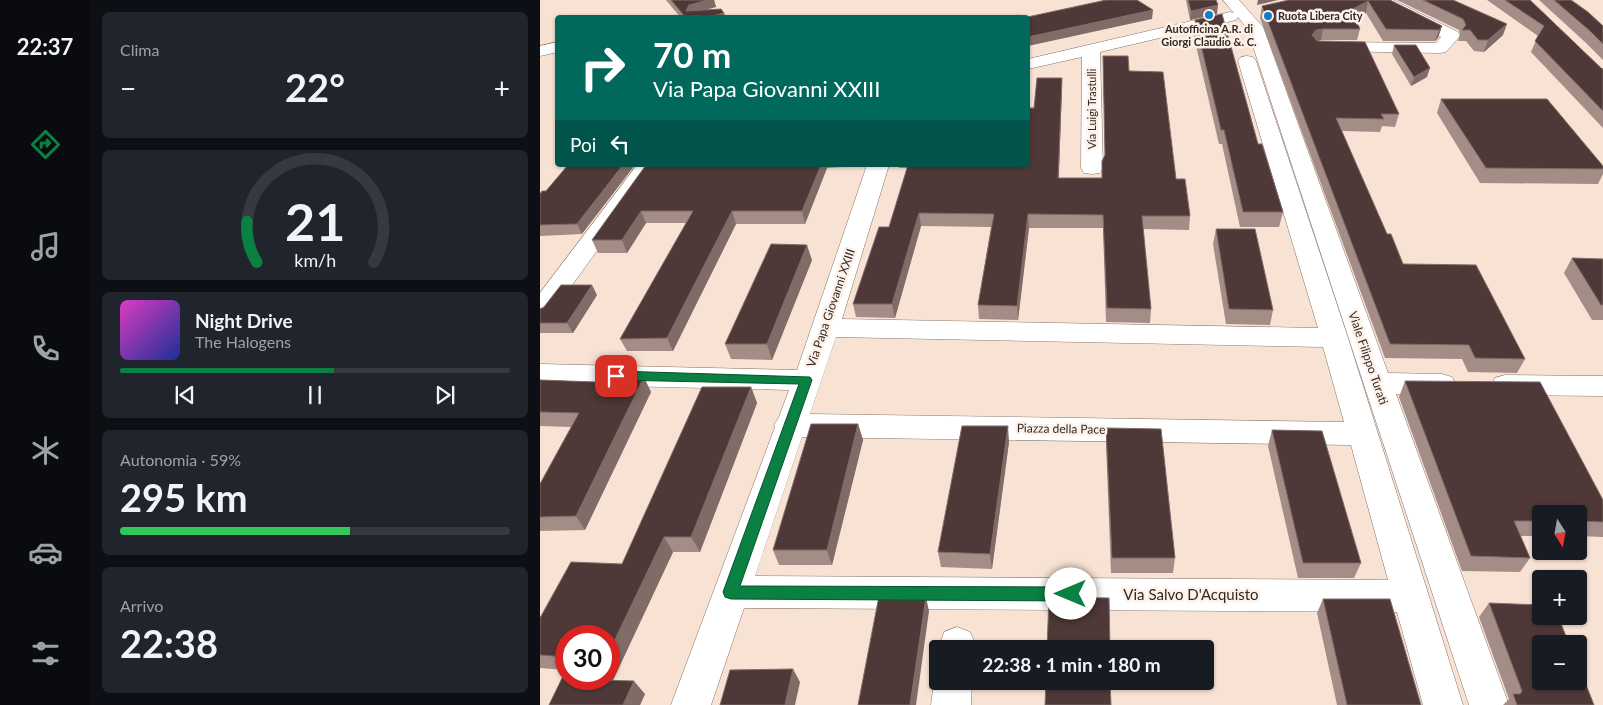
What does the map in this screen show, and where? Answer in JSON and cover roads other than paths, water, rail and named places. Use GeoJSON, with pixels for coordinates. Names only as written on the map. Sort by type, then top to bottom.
{"type":"FeatureCollection","features":[{"type":"Feature","properties":{"kind":"street"},"geometry":{"type":"LineString","coordinates":[[1321,47],[1440,48],[1452,36],[1381,0]]}},
{"type":"Feature","properties":{"kind":"street"},"geometry":{"type":"LineString","coordinates":[[1030,64],[1091,49],[1245,6]]}},
{"type":"Feature","properties":{"kind":"street","name":"Viale Filippo Turati"},"geometry":{"type":"LineString","coordinates":[[1245,6],[1237,28],[1334,338],[1443,705]]}},
{"type":"Feature","properties":{"kind":"street","name":"Viale Filippo Turati"},"geometry":{"type":"LineString","coordinates":[[1245,6],[1255,27],[1489,705]]}},
{"type":"Feature","properties":{"kind":"street"},"geometry":{"type":"LineString","coordinates":[[540,51],[555,47]]}},
{"type":"Feature","properties":{"kind":"street","name":"Via Luigi Trastulli"},"geometry":{"type":"LineString","coordinates":[[1091,49],[1092,168]]}},
{"type":"Feature","properties":{"kind":"street"},"geometry":{"type":"LineString","coordinates":[[540,311],[647,167]]}},
{"type":"Feature","properties":{"kind":"street","name":"Via Papa Giovanni XXIII"},"geometry":{"type":"LineString","coordinates":[[691,705],[789,425],[826,328],[877,167]]}},
{"type":"Feature","properties":{"kind":"street"},"geometry":{"type":"LineString","coordinates":[[826,328],[1334,338]]}},
{"type":"Feature","properties":{"kind":"street"},"geometry":{"type":"LineString","coordinates":[[540,374],[806,380]]}},
{"type":"Feature","properties":{"kind":"street"},"geometry":{"type":"LineString","coordinates":[[1377,383],[1603,386]]}},
{"type":"Feature","properties":{"kind":"street","name":"Piazza della Pace"},"geometry":{"type":"LineString","coordinates":[[789,425],[1363,434]]}},
{"type":"Feature","properties":{"kind":"street","name":"Via Salvo D'Acquisto"},"geometry":{"type":"LineString","coordinates":[[731,592],[1411,596]]}},
{"type":"Feature","properties":{"kind":"street"},"geometry":{"type":"LineString","coordinates":[[951,705],[953,690]]}},
{"type":"Feature","properties":{"kind":"place","name":"Autofficina A.R. di Giorgi Claudio &. C."},"geometry":{"type":"Point","coordinates":[1209,15]}},
{"type":"Feature","properties":{"kind":"place","name":"Ruota Libera City"},"geometry":{"type":"Point","coordinates":[1268,16]}}]}
